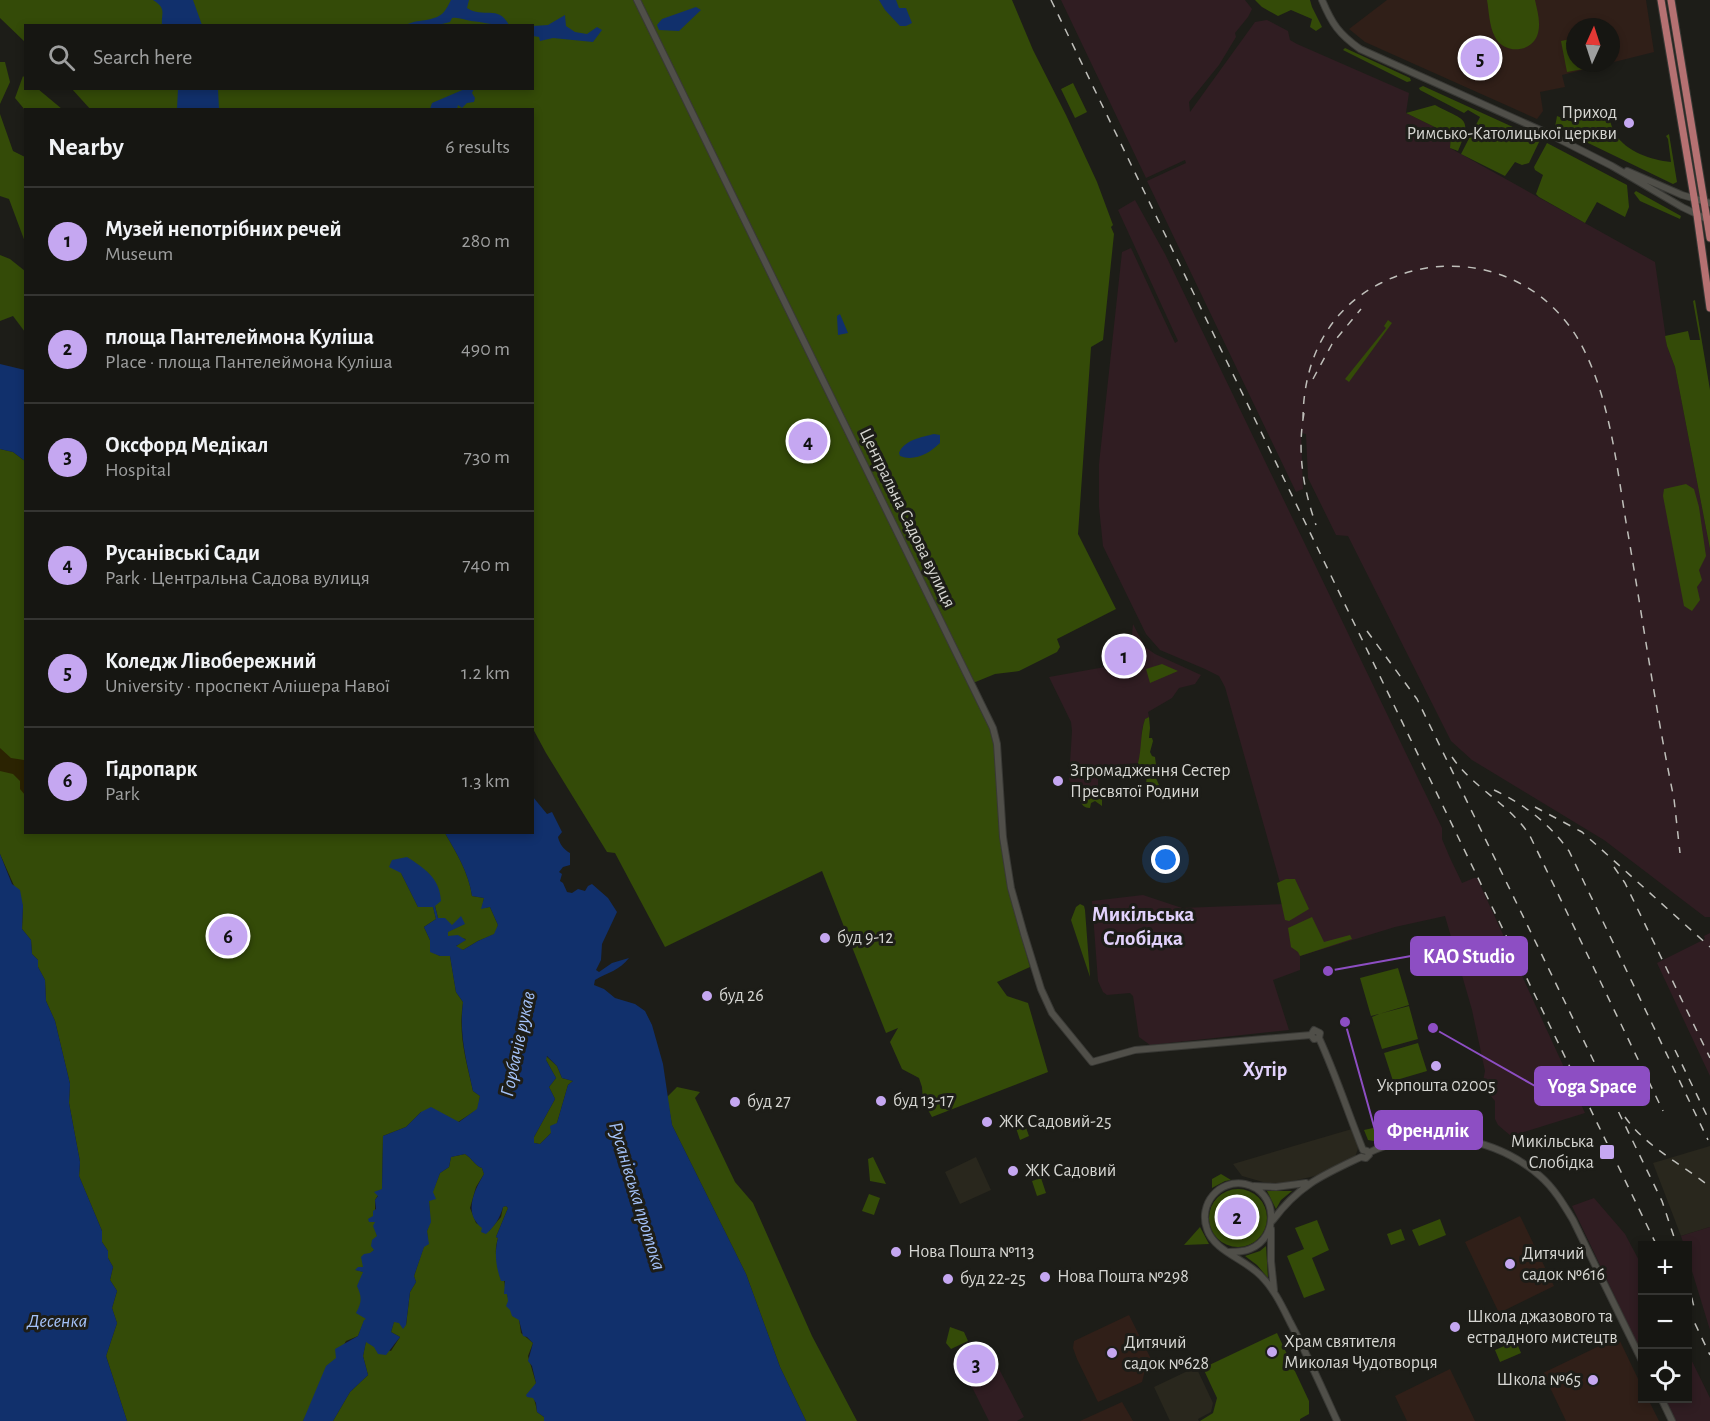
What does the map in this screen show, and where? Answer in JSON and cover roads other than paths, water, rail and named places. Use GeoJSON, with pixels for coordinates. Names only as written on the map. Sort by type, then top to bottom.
{"type":"FeatureCollection","features":[{"type":"Feature","properties":{"kind":"main road","name":"Центральна Садова вулиця"},"geometry":{"type":"LineString","coordinates":[[637,0],[993,728],[1001,785],[1003,837],[1011,888],[1041,989],[1052,1013],[1092,1062],[1135,1050],[1311,1035],[1314,1039],[1319,1038],[1364,1153]]}},
{"type":"Feature","properties":{"kind":"main road"},"geometry":{"type":"LineString","coordinates":[[1322,0],[1331,21],[1342,36],[1360,48],[1503,112],[1612,166],[1709,220]]}},
{"type":"Feature","properties":{"kind":"main road"},"geometry":{"type":"LineString","coordinates":[[1662,0],[1710,308]]}},
{"type":"Feature","properties":{"kind":"main road"},"geometry":{"type":"LineString","coordinates":[[1671,0],[1707,202],[1710,238]]}},
{"type":"Feature","properties":{"kind":"main road"},"geometry":{"type":"LineString","coordinates":[[1612,166],[1707,202]]}},
{"type":"Feature","properties":{"kind":"main road"},"geometry":{"type":"LineString","coordinates":[[1272,1220],[1290,1197],[1310,1183],[1364,1153],[1394,1142],[1431,1137],[1479,1142],[1517,1160],[1540,1176],[1560,1199],[1574,1220],[1638,1353]]}},
{"type":"Feature","properties":{"kind":"main road"},"geometry":{"type":"LineString","coordinates":[[1310,1183],[1276,1187],[1237,1183],[1221,1188],[1210,1198],[1206,1207],[1205,1223],[1212,1240],[1252,1267],[1274,1291],[1337,1421]]}},
{"type":"Feature","properties":{"kind":"main road"},"geometry":{"type":"LineString","coordinates":[[1250,1185],[1264,1196],[1270,1207],[1274,1291]]}},
{"type":"Feature","properties":{"kind":"main road"},"geometry":{"type":"LineString","coordinates":[[1228,1252],[1250,1249],[1260,1244],[1271,1228]]}},
{"type":"Feature","properties":{"kind":"main road"},"geometry":{"type":"LineString","coordinates":[[1663,1403],[1672,1421]]}},
{"type":"Feature","properties":{"kind":"water"},"geometry":{"type":"Polygon","coordinates":[[[153,0],[193,0],[202,24],[162,24],[162,8],[153,0]]]}},
{"type":"Feature","properties":{"kind":"water"},"geometry":{"type":"Polygon","coordinates":[[[451,0],[469,0],[467,8],[473,11],[495,13],[508,24],[452,18],[450,22],[442,24],[409,24],[439,16],[451,0]]]}},
{"type":"Feature","properties":{"kind":"water"},"geometry":{"type":"Polygon","coordinates":[[[879,0],[896,0],[899,8],[906,8],[912,23],[900,26],[879,0]]]}},
{"type":"Feature","properties":{"kind":"water"},"geometry":{"type":"Polygon","coordinates":[[[696,7],[701,10],[679,31],[659,30],[657,25],[662,19],[696,7]]]}},
{"type":"Feature","properties":{"kind":"water"},"geometry":{"type":"Polygon","coordinates":[[[565,15],[566,26],[575,32],[587,34],[597,27],[602,30],[593,42],[553,38],[540,41],[539,37],[534,36],[534,26],[548,25],[565,15]]]}},
{"type":"Feature","properties":{"kind":"water"},"geometry":{"type":"Polygon","coordinates":[[[178,90],[218,90],[219,108],[177,108],[178,90]]]}},
{"type":"Feature","properties":{"kind":"water"},"geometry":{"type":"Polygon","coordinates":[[[462,90],[474,90],[474,102],[467,103],[462,108],[458,105],[457,108],[430,108],[432,103],[462,90]]]}},
{"type":"Feature","properties":{"kind":"water"},"geometry":{"type":"Polygon","coordinates":[[[840,314],[848,333],[838,335],[837,316],[840,314]]]}},
{"type":"Feature","properties":{"kind":"water"},"geometry":{"type":"Polygon","coordinates":[[[0,364],[24,370],[24,460],[13,452],[0,449],[0,364]]]}},
{"type":"Feature","properties":{"kind":"water"},"geometry":{"type":"Polygon","coordinates":[[[934,434],[940,435],[940,443],[932,450],[911,458],[900,456],[901,449],[909,442],[934,434]]]}},
{"type":"Feature","properties":{"kind":"water"},"geometry":{"type":"Polygon","coordinates":[[[534,798],[547,814],[552,812],[562,832],[558,837],[559,842],[570,853],[570,865],[563,867],[559,872],[562,874],[560,881],[567,892],[572,893],[578,889],[585,891],[592,884],[608,898],[617,912],[602,944],[601,960],[596,970],[599,972],[612,963],[629,958],[617,969],[595,980],[594,985],[604,989],[615,998],[635,1004],[645,1011],[652,1025],[663,1064],[672,1125],[746,1274],[780,1367],[806,1421],[544,1421],[544,1417],[537,1412],[533,1398],[526,1395],[536,1383],[532,1366],[528,1361],[533,1343],[523,1336],[519,1320],[512,1316],[506,1306],[508,1301],[507,1294],[504,1294],[505,1281],[501,1281],[497,1265],[498,1238],[496,1237],[508,1208],[503,1207],[497,1222],[486,1234],[481,1232],[482,1228],[473,1216],[472,1202],[484,1174],[482,1168],[465,1154],[451,1157],[449,1167],[440,1173],[433,1192],[436,1199],[429,1201],[431,1222],[427,1231],[429,1244],[424,1247],[414,1276],[416,1282],[410,1292],[406,1325],[403,1329],[399,1323],[394,1322],[391,1332],[400,1337],[386,1355],[378,1354],[374,1347],[366,1342],[363,1356],[368,1375],[350,1392],[333,1421],[303,1421],[326,1366],[336,1358],[335,1349],[358,1336],[366,1319],[356,1313],[361,1300],[357,1286],[363,1272],[355,1270],[363,1267],[361,1257],[374,1250],[371,1246],[372,1240],[377,1236],[373,1226],[375,1222],[369,1222],[368,1219],[373,1216],[373,1211],[376,1209],[375,1200],[378,1196],[374,1192],[382,1189],[383,1136],[406,1127],[421,1112],[431,1107],[459,1122],[477,1109],[480,1096],[473,1091],[468,1068],[463,1036],[463,1002],[456,992],[450,956],[440,956],[430,952],[430,940],[424,927],[436,919],[433,907],[418,907],[401,873],[389,867],[392,860],[407,857],[430,874],[440,893],[441,901],[435,906],[438,918],[445,918],[452,925],[461,916],[465,924],[448,932],[448,936],[458,935],[466,940],[456,946],[463,950],[494,934],[498,925],[490,907],[481,909],[484,898],[472,896],[458,855],[446,834],[534,834],[534,798]],[[547,1056],[546,1060],[556,1078],[549,1087],[555,1099],[534,1137],[534,1143],[540,1144],[551,1133],[550,1126],[557,1123],[568,1085],[573,1081],[562,1078],[557,1066],[547,1056]]]}},
{"type":"Feature","properties":{"kind":"water","name":"Десенка"},"geometry":{"type":"Polygon","coordinates":[[[0,854],[12,884],[20,890],[23,906],[22,929],[31,940],[32,954],[38,960],[38,967],[45,980],[46,1001],[55,1021],[70,1084],[69,1103],[80,1162],[79,1176],[102,1231],[102,1242],[108,1251],[108,1258],[113,1267],[110,1280],[117,1291],[112,1308],[117,1323],[106,1356],[127,1421],[0,1421],[0,854]]]}},
{"type":"Feature","properties":{"kind":"railway"},"geometry":{"type":"LineString","coordinates":[[1051,0],[1655,1241]]}},
{"type":"Feature","properties":{"kind":"railway"},"geometry":{"type":"LineString","coordinates":[[1303,420],[1304,399],[1313,358],[1333,323],[1362,294],[1408,272],[1436,267],[1464,267],[1491,272],[1516,281],[1540,296],[1561,315],[1589,360],[1610,428],[1674,799],[1680,853]]}},
{"type":"Feature","properties":{"kind":"railway"},"geometry":{"type":"LineString","coordinates":[[1313,379],[1332,344],[1361,309]]}},
{"type":"Feature","properties":{"kind":"railway"},"geometry":{"type":"LineString","coordinates":[[1304,413],[1301,442],[1302,470],[1316,525]]}},
{"type":"Feature","properties":{"kind":"railway"},"geometry":{"type":"LineString","coordinates":[[1367,631],[1417,699],[1662,1201],[1675,1241]]}},
{"type":"Feature","properties":{"kind":"railway"},"geometry":{"type":"LineString","coordinates":[[1452,757],[1470,778],[1522,825],[1530,836],[1663,1111]]}},
{"type":"Feature","properties":{"kind":"railway"},"geometry":{"type":"LineString","coordinates":[[1494,790],[1536,816],[1569,851],[1708,1140]]}},
{"type":"Feature","properties":{"kind":"railway"},"geometry":{"type":"LineString","coordinates":[[1535,807],[1582,832],[1710,947]]}},
{"type":"Feature","properties":{"kind":"railway"},"geometry":{"type":"LineString","coordinates":[[1614,867],[1625,883],[1710,1058]]}},
{"type":"Feature","properties":{"kind":"railway"},"geometry":{"type":"LineString","coordinates":[[1675,1050],[1710,1122]]}},
{"type":"Feature","properties":{"kind":"railway"},"geometry":{"type":"LineString","coordinates":[[1625,1117],[1643,1137],[1710,1187]]}},
{"type":"Feature","properties":{"kind":"railway"},"geometry":{"type":"LineString","coordinates":[[1691,1295],[1695,1311]]}},
{"type":"Feature","properties":{"kind":"railway"},"geometry":{"type":"LineString","coordinates":[[1692,1317],[1710,1355]]}},
{"type":"Feature","properties":{"kind":"place","name":"Коледж Лівобережний"},"geometry":{"type":"Point","coordinates":[1480,58]}},
{"type":"Feature","properties":{"kind":"place","name":"Приход Римсько-Католицької церкви"},"geometry":{"type":"Point","coordinates":[1629,123]}},
{"type":"Feature","properties":{"kind":"place","name":"Русанівські Сади"},"geometry":{"type":"Point","coordinates":[808,441]}},
{"type":"Feature","properties":{"kind":"place","name":"Музей непотрібних речей"},"geometry":{"type":"Point","coordinates":[1124,656]}},
{"type":"Feature","properties":{"kind":"place","name":"Згромадження Сестер Пресвятої Родини"},"geometry":{"type":"Point","coordinates":[1058,781]}},
{"type":"Feature","properties":{"kind":"place","name":"Гідропарк"},"geometry":{"type":"Point","coordinates":[228,936]}},
{"type":"Feature","properties":{"kind":"place","name":"буд 9-12"},"geometry":{"type":"Point","coordinates":[825,938]}},
{"type":"Feature","properties":{"kind":"place","name":"KAO Studio"},"geometry":{"type":"Point","coordinates":[1328,971]}},
{"type":"Feature","properties":{"kind":"place","name":"буд 26"},"geometry":{"type":"Point","coordinates":[707,996]}},
{"type":"Feature","properties":{"kind":"place","name":"Френдлік"},"geometry":{"type":"Point","coordinates":[1345,1022]}},
{"type":"Feature","properties":{"kind":"place","name":"Yoga Space"},"geometry":{"type":"Point","coordinates":[1433,1028]}},
{"type":"Feature","properties":{"kind":"place","name":"Укрпошта 02005"},"geometry":{"type":"Point","coordinates":[1436,1066]}},
{"type":"Feature","properties":{"kind":"place","name":"буд 13-17"},"geometry":{"type":"Point","coordinates":[881,1101]}},
{"type":"Feature","properties":{"kind":"place","name":"буд 27"},"geometry":{"type":"Point","coordinates":[735,1102]}},
{"type":"Feature","properties":{"kind":"place","name":"ЖК Садовий-25"},"geometry":{"type":"Point","coordinates":[987,1122]}},
{"type":"Feature","properties":{"kind":"place","name":"Микільська Слобідка"},"geometry":{"type":"Point","coordinates":[1607,1152]}},
{"type":"Feature","properties":{"kind":"place","name":"ЖК Садовий"},"geometry":{"type":"Point","coordinates":[1013,1171]}},
{"type":"Feature","properties":{"kind":"place","name":"площа Пантелеймона Куліша"},"geometry":{"type":"Point","coordinates":[1237,1217]}},
{"type":"Feature","properties":{"kind":"place","name":"Нова Пошта №113"},"geometry":{"type":"Point","coordinates":[896,1252]}},
{"type":"Feature","properties":{"kind":"place","name":"Дитячий садок №616"},"geometry":{"type":"Point","coordinates":[1510,1264]}},
{"type":"Feature","properties":{"kind":"place","name":"Нова Пошта №298"},"geometry":{"type":"Point","coordinates":[1045,1277]}},
{"type":"Feature","properties":{"kind":"place","name":"буд 22-25"},"geometry":{"type":"Point","coordinates":[948,1279]}},
{"type":"Feature","properties":{"kind":"place","name":"Школа джазового та естрадного мистецтв"},"geometry":{"type":"Point","coordinates":[1455,1327]}},
{"type":"Feature","properties":{"kind":"place","name":"Храм святителя Миколая Чудотворця"},"geometry":{"type":"Point","coordinates":[1272,1352]}},
{"type":"Feature","properties":{"kind":"place","name":"Дитячий садок №628"},"geometry":{"type":"Point","coordinates":[1112,1353]}},
{"type":"Feature","properties":{"kind":"place","name":"Оксфорд Медікал"},"geometry":{"type":"Point","coordinates":[976,1364]}},
{"type":"Feature","properties":{"kind":"place","name":"Школа №65"},"geometry":{"type":"Point","coordinates":[1593,1380]}},
{"type":"Feature","properties":{"kind":"district","name":"Микільська Слобідка"},"geometry":{"type":"Point","coordinates":[1143,926]}},
{"type":"Feature","properties":{"kind":"district","name":"Хутір"},"geometry":{"type":"Point","coordinates":[1265,1070]}},
{"type":"Feature","properties":{"kind":"water label","name":"Горбачів рукав"},"geometry":{"type":"Point","coordinates":[518,1044]}},
{"type":"Feature","properties":{"kind":"water label","name":"Русанівська протока"},"geometry":{"type":"Point","coordinates":[637,1196]}}]}
